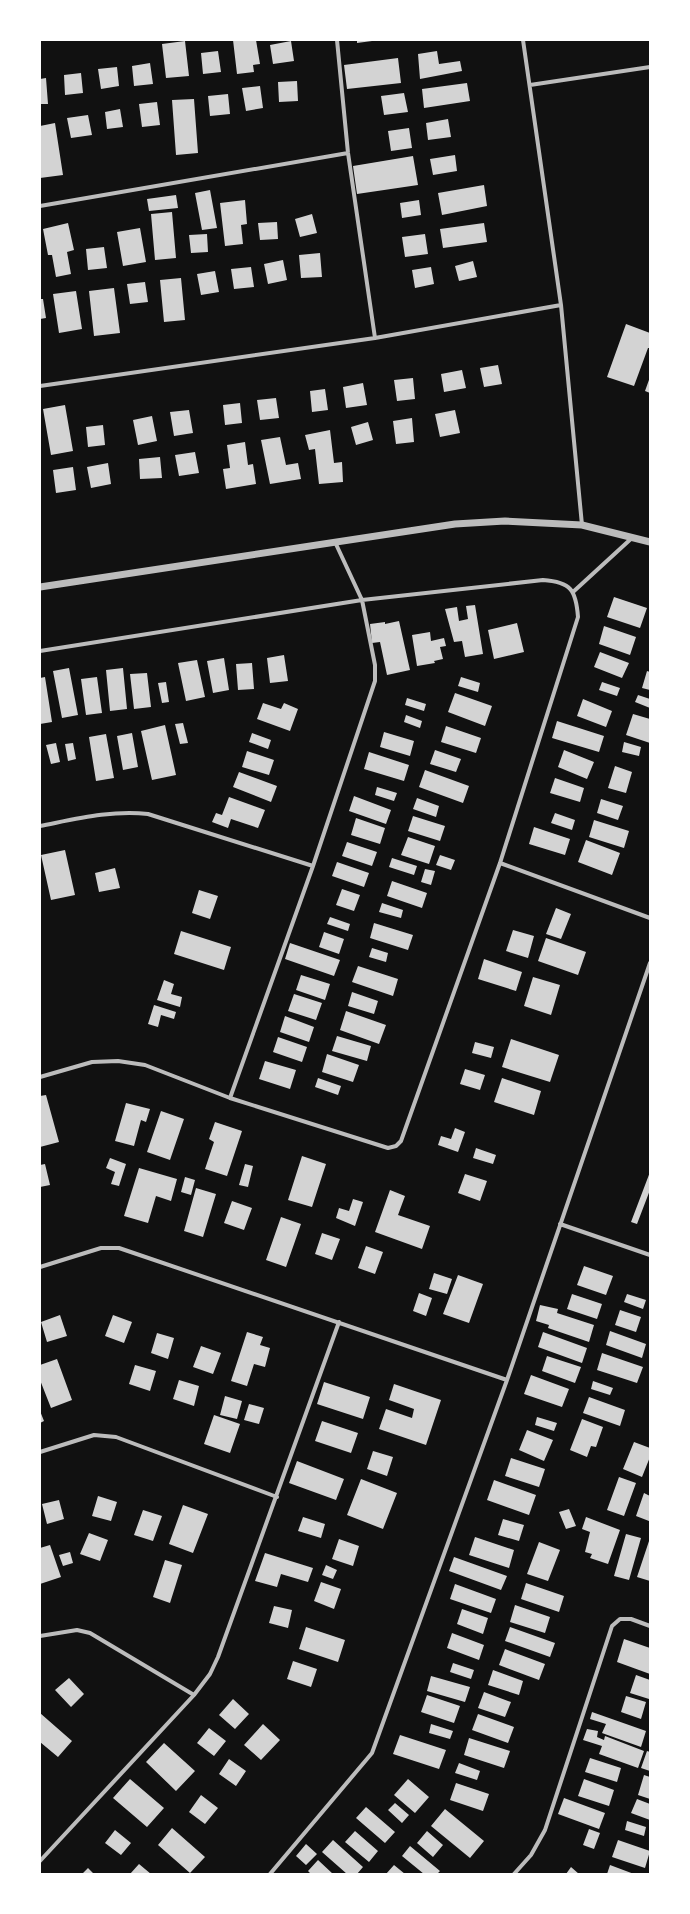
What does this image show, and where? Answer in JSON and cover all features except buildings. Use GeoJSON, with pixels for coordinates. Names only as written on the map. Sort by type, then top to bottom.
{"type":"FeatureCollection","features":[{"type":"Feature","properties":{"kind":"street"},"geometry":{"type":"LineString","coordinates":[[337,40],[348,153],[375,338]]}},
{"type":"Feature","properties":{"kind":"street"},"geometry":{"type":"LineString","coordinates":[[523,40],[561,305],[582,525]]}},
{"type":"Feature","properties":{"kind":"street"},"geometry":{"type":"LineString","coordinates":[[530,85],[650,67]]}},
{"type":"Feature","properties":{"kind":"street"},"geometry":{"type":"LineString","coordinates":[[40,206],[348,153]]}},
{"type":"Feature","properties":{"kind":"street"},"geometry":{"type":"LineString","coordinates":[[40,386],[375,338],[561,305]]}},
{"type":"Feature","properties":{"kind":"street"},"geometry":{"type":"LineString","coordinates":[[40,587],[455,524],[505,521],[582,525],[633,536],[650,542]]}},
{"type":"Feature","properties":{"kind":"street"},"geometry":{"type":"LineString","coordinates":[[573,592],[633,536]]}},
{"type":"Feature","properties":{"kind":"street"},"geometry":{"type":"LineString","coordinates":[[230,1098],[313,866],[375,680],[375,665],[362,600],[334,542]]}},
{"type":"Feature","properties":{"kind":"street"},"geometry":{"type":"LineString","coordinates":[[40,651],[362,600],[543,580],[558,581],[573,592],[577,601],[578,617],[500,863],[400,1141],[396,1146],[388,1148],[230,1098],[145,1065],[118,1061],[92,1062],[40,1077]]}},
{"type":"Feature","properties":{"kind":"street"},"geometry":{"type":"LineString","coordinates":[[40,826],[106,814],[131,812],[148,814],[313,866]]}},
{"type":"Feature","properties":{"kind":"street"},"geometry":{"type":"LineString","coordinates":[[500,863],[650,918]]}},
{"type":"Feature","properties":{"kind":"street"},"geometry":{"type":"LineString","coordinates":[[270,1874],[372,1753],[506,1380],[650,963]]}},
{"type":"Feature","properties":{"kind":"street"},"geometry":{"type":"LineString","coordinates":[[560,1224],[650,1255]]}},
{"type":"Feature","properties":{"kind":"street"},"geometry":{"type":"LineString","coordinates":[[40,1267],[101,1248],[119,1248],[506,1380]]}},
{"type":"Feature","properties":{"kind":"street"},"geometry":{"type":"LineString","coordinates":[[40,1861],[194,1695],[210,1674],[218,1657],[277,1497],[339,1322]]}},
{"type":"Feature","properties":{"kind":"street"},"geometry":{"type":"LineString","coordinates":[[40,1452],[94,1435],[116,1437],[277,1497]]}},
{"type":"Feature","properties":{"kind":"street"},"geometry":{"type":"LineString","coordinates":[[514,1874],[531,1855],[545,1830],[612,1626],[620,1619],[631,1620],[650,1626]]}},
{"type":"Feature","properties":{"kind":"street"},"geometry":{"type":"LineString","coordinates":[[40,1636],[77,1630],[90,1633],[194,1695]]}}]}
